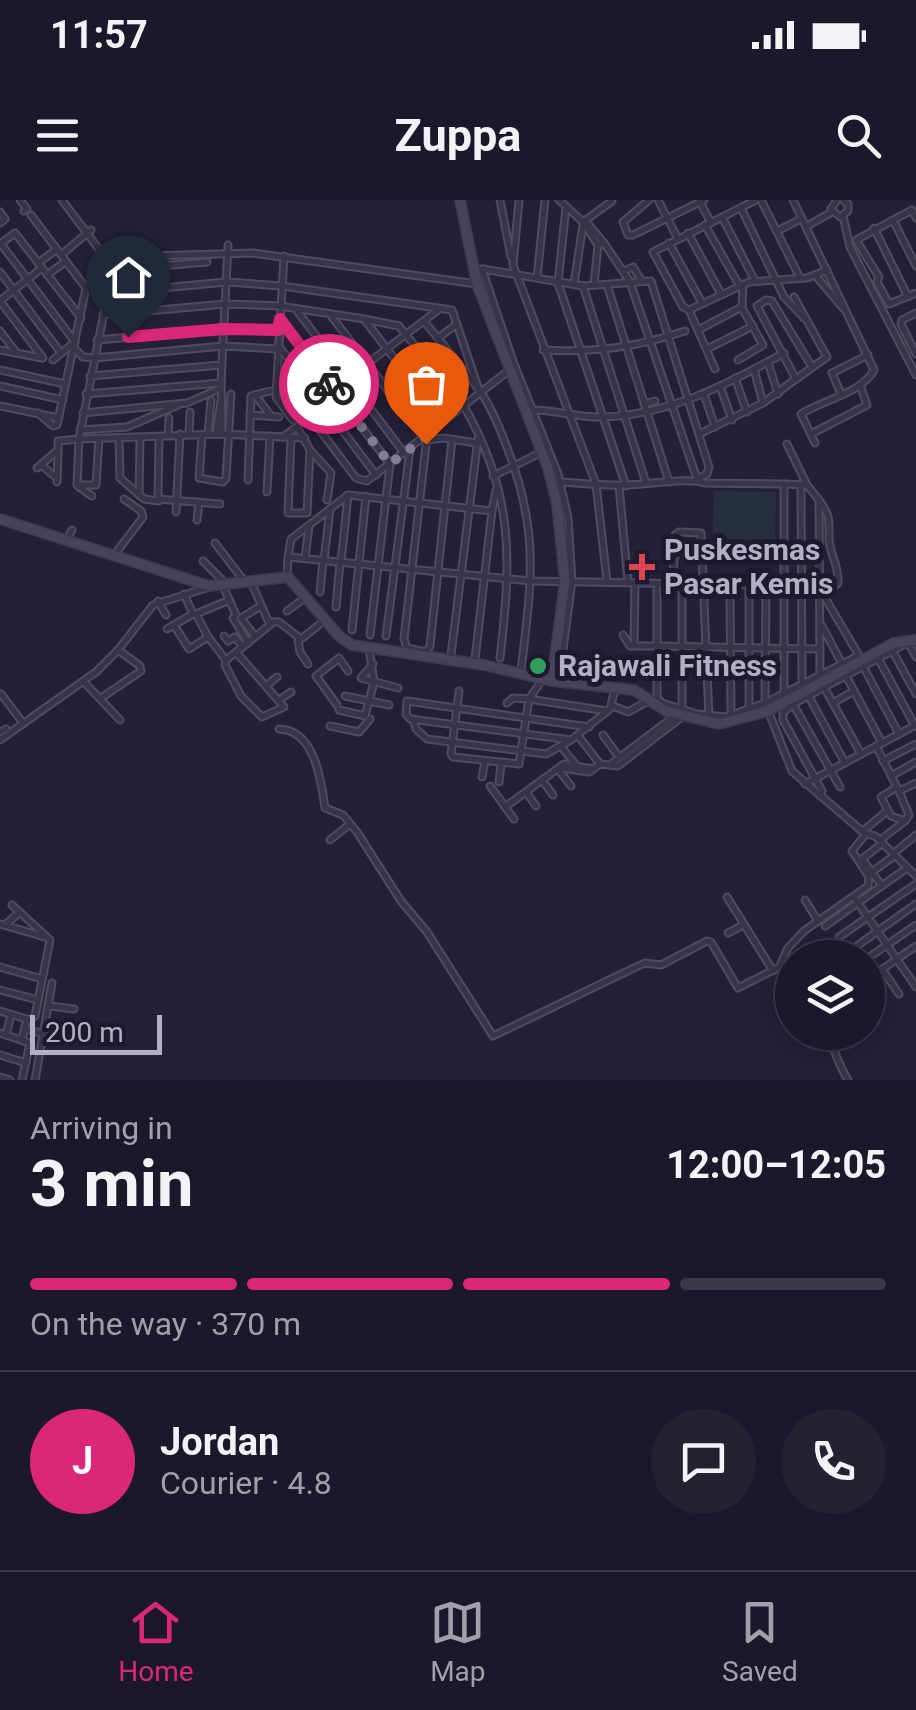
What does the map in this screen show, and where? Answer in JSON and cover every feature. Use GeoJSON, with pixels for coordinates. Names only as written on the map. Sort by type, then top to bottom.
{"type":"FeatureCollection","features":[{"type":"Feature","properties":{"kind":"street"},"geometry":{"type":"LineString","coordinates":[[62,200],[98,248],[115,254],[284,256],[476,284]]}},
{"type":"Feature","properties":{"kind":"street"},"geometry":{"type":"LineString","coordinates":[[459,692],[452,756],[519,764],[529,700],[551,681],[568,581],[556,482],[533,410],[510,367],[460,200]]}},
{"type":"Feature","properties":{"kind":"street"},"geometry":{"type":"LineString","coordinates":[[500,200],[516,274],[596,484],[607,582]]}},
{"type":"Feature","properties":{"kind":"street"},"geometry":{"type":"LineString","coordinates":[[513,265],[520,200]]}},
{"type":"Feature","properties":{"kind":"street"},"geometry":{"type":"LineString","coordinates":[[537,278],[545,200]]}},
{"type":"Feature","properties":{"kind":"street"},"geometry":{"type":"LineString","coordinates":[[288,557],[531,582],[832,589],[838,579],[830,544],[830,519],[820,500],[804,485],[696,479],[630,282],[584,221],[559,200]]}},
{"type":"Feature","properties":{"kind":"street"},"geometry":{"type":"LineString","coordinates":[[648,200],[623,222],[628,234],[633,236],[702,201],[708,224],[741,284],[742,308],[763,347],[738,360]]}},
{"type":"Feature","properties":{"kind":"street"},"geometry":{"type":"LineString","coordinates":[[658,200],[677,239]]}},
{"type":"Feature","properties":{"kind":"street"},"geometry":{"type":"LineString","coordinates":[[683,200],[687,208]]}},
{"type":"Feature","properties":{"kind":"street"},"geometry":{"type":"LineString","coordinates":[[715,369],[689,310],[683,307],[653,252],[759,200],[800,278]]}},
{"type":"Feature","properties":{"kind":"street"},"geometry":{"type":"LineString","coordinates":[[793,200],[874,374],[860,385],[802,413],[815,443]]}},
{"type":"Feature","properties":{"kind":"street"},"geometry":{"type":"LineString","coordinates":[[839,201],[855,200]]}},
{"type":"Feature","properties":{"kind":"street"},"geometry":{"type":"LineString","coordinates":[[574,284],[584,221],[612,201]]}},
{"type":"Feature","properties":{"kind":"street"},"geometry":{"type":"LineString","coordinates":[[806,226],[832,212],[839,201]]}},
{"type":"Feature","properties":{"kind":"street"},"geometry":{"type":"LineString","coordinates":[[839,201],[848,211],[843,216]]}},
{"type":"Feature","properties":{"kind":"street"},"geometry":{"type":"LineString","coordinates":[[566,207],[558,283],[622,485],[632,583],[633,648]]}},
{"type":"Feature","properties":{"kind":"street"},"geometry":{"type":"LineString","coordinates":[[741,208],[789,304],[804,319]]}},
{"type":"Feature","properties":{"kind":"street"},"geometry":{"type":"LineString","coordinates":[[916,218],[912,210],[856,240],[877,274],[888,304],[916,293]]}},
{"type":"Feature","properties":{"kind":"street"},"geometry":{"type":"LineString","coordinates":[[0,212],[5,219],[0,223]]}},
{"type":"Feature","properties":{"kind":"street"},"geometry":{"type":"LineString","coordinates":[[832,212],[843,216],[848,226],[847,241],[916,373]]}},
{"type":"Feature","properties":{"kind":"street"},"geometry":{"type":"LineString","coordinates":[[0,406],[59,418],[86,288],[28,217],[31,215],[60,256]]}},
{"type":"Feature","properties":{"kind":"street"},"geometry":{"type":"LineString","coordinates":[[722,217],[755,281]]}},
{"type":"Feature","properties":{"kind":"street"},"geometry":{"type":"LineString","coordinates":[[777,231],[802,218]]}},
{"type":"Feature","properties":{"kind":"street"},"geometry":{"type":"LineString","coordinates":[[893,219],[916,266]]}},
{"type":"Feature","properties":{"kind":"street"},"geometry":{"type":"LineString","coordinates":[[874,228],[908,297]]}},
{"type":"Feature","properties":{"kind":"street"},"geometry":{"type":"LineString","coordinates":[[43,358],[0,301],[89,232]]}},
{"type":"Feature","properties":{"kind":"street"},"geometry":{"type":"LineString","coordinates":[[81,318],[16,233],[0,244],[83,356],[223,346],[277,347],[376,475]]}},
{"type":"Feature","properties":{"kind":"street"},"geometry":{"type":"LineString","coordinates":[[688,234],[721,294]]}},
{"type":"Feature","properties":{"kind":"street"},"geometry":{"type":"LineString","coordinates":[[669,243],[702,303]]}},
{"type":"Feature","properties":{"kind":"street"},"geometry":{"type":"LineString","coordinates":[[594,285],[601,244]]}},
{"type":"Feature","properties":{"kind":"street"},"geometry":{"type":"LineString","coordinates":[[216,434],[228,245]]}},
{"type":"Feature","properties":{"kind":"street"},"geometry":{"type":"LineString","coordinates":[[77,485],[82,413],[115,254]]}},
{"type":"Feature","properties":{"kind":"street"},"geometry":{"type":"LineString","coordinates":[[42,269],[60,256]]}},
{"type":"Feature","properties":{"kind":"street"},"geometry":{"type":"LineString","coordinates":[[284,256],[276,398],[291,419],[440,308]]}},
{"type":"Feature","properties":{"kind":"street"},"geometry":{"type":"LineString","coordinates":[[112,270],[206,262]]}},
{"type":"Feature","properties":{"kind":"street"},"geometry":{"type":"LineString","coordinates":[[624,271],[634,267],[641,280]]}},
{"type":"Feature","properties":{"kind":"street"},"geometry":{"type":"LineString","coordinates":[[864,276],[894,269]]}},
{"type":"Feature","properties":{"kind":"street"},"geometry":{"type":"LineString","coordinates":[[478,270],[583,286],[651,281],[710,469],[696,479],[669,483],[556,482]]}},
{"type":"Feature","properties":{"kind":"street"},"geometry":{"type":"LineString","coordinates":[[478,270],[476,284],[556,482]]}},
{"type":"Feature","properties":{"kind":"street"},"geometry":{"type":"LineString","coordinates":[[689,310],[741,284],[800,278],[827,270]]}},
{"type":"Feature","properties":{"kind":"street"},"geometry":{"type":"LineString","coordinates":[[0,272],[61,353]]}},
{"type":"Feature","properties":{"kind":"street"},"geometry":{"type":"LineString","coordinates":[[815,275],[845,310]]}},
{"type":"Feature","properties":{"kind":"street"},"geometry":{"type":"LineString","coordinates":[[107,293],[226,282],[452,310],[480,392],[514,466],[531,536],[531,582],[521,671]]}},
{"type":"Feature","properties":{"kind":"street"},"geometry":{"type":"LineString","coordinates":[[607,285],[669,483]]}},
{"type":"Feature","properties":{"kind":"street"},"geometry":{"type":"LineString","coordinates":[[583,286],[646,484]]}},
{"type":"Feature","properties":{"kind":"street"},"geometry":{"type":"LineString","coordinates":[[698,434],[764,403],[826,360],[827,353],[794,297]]}},
{"type":"Feature","properties":{"kind":"street"},"geometry":{"type":"LineString","coordinates":[[796,379],[757,306],[772,301],[812,367]]}},
{"type":"Feature","properties":{"kind":"street"},"geometry":{"type":"LineString","coordinates":[[102,314],[226,304],[280,306],[399,326],[464,406],[497,486],[506,524],[509,578],[500,658]]}},
{"type":"Feature","properties":{"kind":"street"},"geometry":{"type":"LineString","coordinates":[[698,330],[742,308]]}},
{"type":"Feature","properties":{"kind":"street"},"geometry":{"type":"LineString","coordinates":[[298,310],[407,451],[386,636]]}},
{"type":"Feature","properties":{"kind":"street"},"geometry":{"type":"LineString","coordinates":[[916,314],[900,324],[916,354]]}},
{"type":"Feature","properties":{"kind":"street"},"geometry":{"type":"LineString","coordinates":[[332,316],[426,438],[404,638],[406,646],[426,652],[430,646],[452,440]]}},
{"type":"Feature","properties":{"kind":"street"},"geometry":{"type":"LineString","coordinates":[[280,319],[390,464],[370,635]]}},
{"type":"Feature","properties":{"kind":"street"},"geometry":{"type":"LineString","coordinates":[[364,319],[442,422]]}},
{"type":"Feature","properties":{"kind":"street"},"geometry":{"type":"LineString","coordinates":[[790,328],[804,319]]}},
{"type":"Feature","properties":{"kind":"street"},"geometry":{"type":"LineString","coordinates":[[424,321],[480,392]]}},
{"type":"Feature","properties":{"kind":"street"},"geometry":{"type":"LineString","coordinates":[[438,338],[457,324]]}},
{"type":"Feature","properties":{"kind":"street"},"geometry":{"type":"LineString","coordinates":[[707,349],[752,326]]}},
{"type":"Feature","properties":{"kind":"street"},"geometry":{"type":"LineString","coordinates":[[97,340],[224,329],[278,330]]}},
{"type":"Feature","properties":{"kind":"street"},"geometry":{"type":"LineString","coordinates":[[0,331],[16,353]]}},
{"type":"Feature","properties":{"kind":"street"},"geometry":{"type":"LineString","coordinates":[[544,350],[627,348],[685,331]]}},
{"type":"Feature","properties":{"kind":"street"},"geometry":{"type":"LineString","coordinates":[[450,354],[464,344]]}},
{"type":"Feature","properties":{"kind":"street"},"geometry":{"type":"LineString","coordinates":[[52,360],[74,345]]}},
{"type":"Feature","properties":{"kind":"street"},"geometry":{"type":"LineString","coordinates":[[0,350],[69,364]]}},
{"type":"Feature","properties":{"kind":"street"},"geometry":{"type":"LineString","coordinates":[[533,410],[601,417],[670,406],[704,394],[784,352]]}},
{"type":"Feature","properties":{"kind":"street"},"geometry":{"type":"LineString","coordinates":[[841,394],[832,372],[868,355]]}},
{"type":"Feature","properties":{"kind":"street"},"geometry":{"type":"LineString","coordinates":[[768,362],[778,394]]}},
{"type":"Feature","properties":{"kind":"street"},"geometry":{"type":"LineString","coordinates":[[90,376],[222,365]]}},
{"type":"Feature","properties":{"kind":"street"},"geometry":{"type":"LineString","coordinates":[[276,373],[356,478],[366,481],[426,438],[510,367]]}},
{"type":"Feature","properties":{"kind":"street"},"geometry":{"type":"LineString","coordinates":[[754,369],[764,403]]}},
{"type":"Feature","properties":{"kind":"street"},"geometry":{"type":"LineString","coordinates":[[0,370],[66,384]]}},
{"type":"Feature","properties":{"kind":"street"},"geometry":{"type":"LineString","coordinates":[[736,378],[747,412]]}},
{"type":"Feature","properties":{"kind":"street"},"geometry":{"type":"LineString","coordinates":[[811,434],[868,405],[860,385]]}},
{"type":"Feature","properties":{"kind":"street"},"geometry":{"type":"LineString","coordinates":[[0,386],[62,400]]}},
{"type":"Feature","properties":{"kind":"street"},"geometry":{"type":"LineString","coordinates":[[720,386],[732,420]]}},
{"type":"Feature","properties":{"kind":"street"},"geometry":{"type":"LineString","coordinates":[[86,394],[221,389]]}},
{"type":"Feature","properties":{"kind":"street"},"geometry":{"type":"LineString","coordinates":[[58,450],[39,467],[57,480],[58,450],[58,441],[128,427],[221,389]]}},
{"type":"Feature","properties":{"kind":"street"},"geometry":{"type":"LineString","coordinates":[[248,480],[252,396],[270,390]]}},
{"type":"Feature","properties":{"kind":"street"},"geometry":{"type":"LineString","coordinates":[[211,400],[216,434],[226,478],[223,482],[199,478],[216,434],[231,394]]}},
{"type":"Feature","properties":{"kind":"street"},"geometry":{"type":"LineString","coordinates":[[704,394],[714,428]]}},
{"type":"Feature","properties":{"kind":"street"},"geometry":{"type":"LineString","coordinates":[[250,415],[275,416],[256,395]]}},
{"type":"Feature","properties":{"kind":"street"},"geometry":{"type":"LineString","coordinates":[[645,408],[655,401]]}},
{"type":"Feature","properties":{"kind":"street"},"geometry":{"type":"LineString","coordinates":[[82,413],[181,404]]}},
{"type":"Feature","properties":{"kind":"street"},"geometry":{"type":"LineString","coordinates":[[188,434],[190,412]]}},
{"type":"Feature","properties":{"kind":"street"},"geometry":{"type":"LineString","coordinates":[[168,418],[168,435]]}},
{"type":"Feature","properties":{"kind":"street"},"geometry":{"type":"LineString","coordinates":[[310,450],[306,513],[288,512],[287,438],[296,427],[336,479],[329,492],[320,592]]}},
{"type":"Feature","properties":{"kind":"street"},"geometry":{"type":"LineString","coordinates":[[176,512],[180,434]]}},
{"type":"Feature","properties":{"kind":"street"},"geometry":{"type":"LineString","coordinates":[[80,435],[305,438]]}},
{"type":"Feature","properties":{"kind":"street"},"geometry":{"type":"LineString","coordinates":[[268,492],[270,436]]}},
{"type":"Feature","properties":{"kind":"street"},"geometry":{"type":"LineString","coordinates":[[160,437],[161,500]]}},
{"type":"Feature","properties":{"kind":"street"},"geometry":{"type":"LineString","coordinates":[[77,485],[96,484],[99,438]]}},
{"type":"Feature","properties":{"kind":"street"},"geometry":{"type":"LineString","coordinates":[[119,438],[119,475],[139,495],[149,501],[220,504]]}},
{"type":"Feature","properties":{"kind":"street"},"geometry":{"type":"LineString","coordinates":[[139,495],[140,438]]}},
{"type":"Feature","properties":{"kind":"street"},"geometry":{"type":"LineString","coordinates":[[426,438],[477,441]]}},
{"type":"Feature","properties":{"kind":"street"},"geometry":{"type":"LineString","coordinates":[[451,655],[477,441]]}},
{"type":"Feature","properties":{"kind":"street"},"geometry":{"type":"LineString","coordinates":[[787,444],[804,485],[802,684]]}},
{"type":"Feature","properties":{"kind":"street"},"geometry":{"type":"LineString","coordinates":[[493,476],[542,452]]}},
{"type":"Feature","properties":{"kind":"street"},"geometry":{"type":"LineString","coordinates":[[784,484],[784,693]]}},
{"type":"Feature","properties":{"kind":"street"},"geometry":{"type":"LineString","coordinates":[[77,485],[92,496]]}},
{"type":"Feature","properties":{"kind":"street"},"geometry":{"type":"LineString","coordinates":[[475,659],[497,486]]}},
{"type":"Feature","properties":{"kind":"street"},"geometry":{"type":"LineString","coordinates":[[492,511],[348,494],[329,504],[291,538],[287,574],[339,636],[352,645],[484,665],[551,681],[634,690],[662,709],[681,713],[731,716],[767,707],[802,684],[832,679],[854,691],[909,815],[862,862]]}},
{"type":"Feature","properties":{"kind":"street"},"geometry":{"type":"LineString","coordinates":[[336,607],[348,494]]}},
{"type":"Feature","properties":{"kind":"street"},"geometry":{"type":"LineString","coordinates":[[352,630],[366,496]]}},
{"type":"Feature","properties":{"kind":"street"},"geometry":{"type":"LineString","coordinates":[[113,556],[143,517],[124,499]]}},
{"type":"Feature","properties":{"kind":"street"},"geometry":{"type":"LineString","coordinates":[[820,500],[820,650],[832,679],[833,702],[861,754]]}},
{"type":"Feature","properties":{"kind":"street"},"geometry":{"type":"LineString","coordinates":[[197,520],[199,502]]}},
{"type":"Feature","properties":{"kind":"street"},"geometry":{"type":"LineString","coordinates":[[0,519],[210,586]]}},
{"type":"Feature","properties":{"kind":"street"},"geometry":{"type":"LineString","coordinates":[[306,558],[309,524]]}},
{"type":"Feature","properties":{"kind":"street"},"geometry":{"type":"LineString","coordinates":[[66,540],[72,530]]}},
{"type":"Feature","properties":{"kind":"street"},"geometry":{"type":"LineString","coordinates":[[673,584],[675,534],[702,534],[708,717]]}},
{"type":"Feature","properties":{"kind":"street"},"geometry":{"type":"LineString","coordinates":[[215,544],[249,583],[270,622]]}},
{"type":"Feature","properties":{"kind":"street"},"geometry":{"type":"LineString","coordinates":[[674,553],[704,554]]}},
{"type":"Feature","properties":{"kind":"street"},"geometry":{"type":"LineString","coordinates":[[203,561],[225,586],[236,615],[232,618],[238,635],[246,645]]}},
{"type":"Feature","properties":{"kind":"street"},"geometry":{"type":"LineString","coordinates":[[2,734],[83,681],[118,650],[158,601],[210,586],[249,583],[287,574]]}},
{"type":"Feature","properties":{"kind":"street"},"geometry":{"type":"LineString","coordinates":[[657,584],[657,698],[681,713],[719,724],[863,666],[896,646]]}},
{"type":"Feature","properties":{"kind":"street"},"geometry":{"type":"LineString","coordinates":[[681,713],[682,584]]}},
{"type":"Feature","properties":{"kind":"street"},"geometry":{"type":"LineString","coordinates":[[730,585],[731,716]]}},
{"type":"Feature","properties":{"kind":"street"},"geometry":{"type":"LineString","coordinates":[[749,585],[749,710]]}},
{"type":"Feature","properties":{"kind":"street"},"geometry":{"type":"LineString","coordinates":[[766,586],[767,707],[790,768],[881,842],[916,876]]}},
{"type":"Feature","properties":{"kind":"street"},"geometry":{"type":"LineString","coordinates":[[821,590],[858,654],[842,664],[832,679]]}},
{"type":"Feature","properties":{"kind":"street"},"geometry":{"type":"LineString","coordinates":[[184,594],[226,660],[236,688],[260,716],[267,717],[284,707],[236,652]]}},
{"type":"Feature","properties":{"kind":"street"},"geometry":{"type":"LineString","coordinates":[[287,611],[306,597]]}},
{"type":"Feature","properties":{"kind":"street"},"geometry":{"type":"LineString","coordinates":[[208,637],[189,650],[170,627],[228,600]]}},
{"type":"Feature","properties":{"kind":"street"},"geometry":{"type":"LineString","coordinates":[[158,601],[166,615]]}},
{"type":"Feature","properties":{"kind":"street"},"geometry":{"type":"LineString","coordinates":[[256,638],[241,618],[261,606]]}},
{"type":"Feature","properties":{"kind":"street"},"geometry":{"type":"LineString","coordinates":[[298,639],[325,620]]}},
{"type":"Feature","properties":{"kind":"street"},"geometry":{"type":"LineString","coordinates":[[226,660],[270,622],[279,622],[298,639],[308,664]]}},
{"type":"Feature","properties":{"kind":"street"},"geometry":{"type":"LineString","coordinates":[[820,624],[842,664]]}},
{"type":"Feature","properties":{"kind":"street"},"geometry":{"type":"LineString","coordinates":[[224,636],[228,641],[238,635]]}},
{"type":"Feature","properties":{"kind":"street"},"geometry":{"type":"LineString","coordinates":[[623,636],[633,648]]}},
{"type":"Feature","properties":{"kind":"street"},"geometry":{"type":"LineString","coordinates":[[820,796],[822,791],[783,720],[783,713],[832,679],[896,646],[914,643],[916,657]]}},
{"type":"Feature","properties":{"kind":"street"},"geometry":{"type":"LineString","coordinates":[[352,645],[316,675],[338,708],[371,719]]}},
{"type":"Feature","properties":{"kind":"street"},"geometry":{"type":"LineString","coordinates":[[896,646],[916,694]]}},
{"type":"Feature","properties":{"kind":"street"},"geometry":{"type":"LineString","coordinates":[[330,726],[357,732],[366,728],[371,719],[374,682],[369,647]]}},
{"type":"Feature","properties":{"kind":"street"},"geometry":{"type":"LineString","coordinates":[[633,648],[820,650]]}},
{"type":"Feature","properties":{"kind":"street"},"geometry":{"type":"LineString","coordinates":[[101,698],[141,671],[130,656],[118,650]]}},
{"type":"Feature","properties":{"kind":"street"},"geometry":{"type":"LineString","coordinates":[[340,658],[348,670]]}},
{"type":"Feature","properties":{"kind":"street"},"geometry":{"type":"LineString","coordinates":[[805,784],[915,726],[878,658]]}},
{"type":"Feature","properties":{"kind":"street"},"geometry":{"type":"LineString","coordinates":[[373,664],[360,677],[398,688]]}},
{"type":"Feature","properties":{"kind":"street"},"geometry":{"type":"LineString","coordinates":[[863,666],[899,734]]}},
{"type":"Feature","properties":{"kind":"street"},"geometry":{"type":"LineString","coordinates":[[266,686],[278,677]]}},
{"type":"Feature","properties":{"kind":"street"},"geometry":{"type":"LineString","coordinates":[[83,681],[120,720]]}},
{"type":"Feature","properties":{"kind":"street"},"geometry":{"type":"LineString","coordinates":[[413,719],[421,737],[546,754],[610,709],[615,687]]}},
{"type":"Feature","properties":{"kind":"street"},"geometry":{"type":"LineString","coordinates":[[833,702],[854,691]]}},
{"type":"Feature","properties":{"kind":"street"},"geometry":{"type":"LineString","coordinates":[[279,700],[291,692]]}},
{"type":"Feature","properties":{"kind":"street"},"geometry":{"type":"LineString","coordinates":[[1,694],[23,723]]}},
{"type":"Feature","properties":{"kind":"street"},"geometry":{"type":"LineString","coordinates":[[808,695],[845,762]]}},
{"type":"Feature","properties":{"kind":"street"},"geometry":{"type":"LineString","coordinates":[[345,696],[389,705]]}},
{"type":"Feature","properties":{"kind":"street"},"geometry":{"type":"LineString","coordinates":[[506,703],[513,698],[626,713],[650,700]]}},
{"type":"Feature","properties":{"kind":"street"},"geometry":{"type":"LineString","coordinates":[[570,740],[413,719],[406,715],[407,701],[589,726]]}},
{"type":"Feature","properties":{"kind":"street"},"geometry":{"type":"LineString","coordinates":[[792,704],[840,788]]}},
{"type":"Feature","properties":{"kind":"street"},"geometry":{"type":"LineString","coordinates":[[558,768],[588,772],[600,764],[610,765],[681,713]]}},
{"type":"Feature","properties":{"kind":"street"},"geometry":{"type":"LineString","coordinates":[[279,730],[292,731],[301,739],[318,769],[325,808],[341,814],[350,824],[400,901],[427,932],[494,1037],[636,967],[646,963],[661,965],[707,941],[712,942],[738,988],[773,972],[727,896]]}},
{"type":"Feature","properties":{"kind":"street"},"geometry":{"type":"LineString","coordinates":[[602,735],[621,760]]}},
{"type":"Feature","properties":{"kind":"street"},"geometry":{"type":"LineString","coordinates":[[579,737],[600,764]]}},
{"type":"Feature","properties":{"kind":"street"},"geometry":{"type":"LineString","coordinates":[[883,760],[916,744]]}},
{"type":"Feature","properties":{"kind":"street"},"geometry":{"type":"LineString","coordinates":[[564,749],[577,766]]}},
{"type":"Feature","properties":{"kind":"street"},"geometry":{"type":"LineString","coordinates":[[482,777],[485,761]]}},
{"type":"Feature","properties":{"kind":"street"},"geometry":{"type":"LineString","coordinates":[[891,776],[916,762]]}},
{"type":"Feature","properties":{"kind":"street"},"geometry":{"type":"LineString","coordinates":[[500,782],[502,764]]}},
{"type":"Feature","properties":{"kind":"street"},"geometry":{"type":"LineString","coordinates":[[505,807],[564,764],[593,769]]}},
{"type":"Feature","properties":{"kind":"street"},"geometry":{"type":"LineString","coordinates":[[558,768],[571,786]]}},
{"type":"Feature","properties":{"kind":"street"},"geometry":{"type":"LineString","coordinates":[[542,780],[553,795]]}},
{"type":"Feature","properties":{"kind":"street"},"geometry":{"type":"LineString","coordinates":[[906,821],[892,817],[881,797],[916,782]]}},
{"type":"Feature","properties":{"kind":"street"},"geometry":{"type":"LineString","coordinates":[[490,786],[514,819]]}},
{"type":"Feature","properties":{"kind":"street"},"geometry":{"type":"LineString","coordinates":[[526,792],[536,806]]}},
{"type":"Feature","properties":{"kind":"street"},"geometry":{"type":"LineString","coordinates":[[882,886],[852,850],[887,811]]}},
{"type":"Feature","properties":{"kind":"street"},"geometry":{"type":"LineString","coordinates":[[330,840],[350,824]]}},
{"type":"Feature","properties":{"kind":"street"},"geometry":{"type":"LineString","coordinates":[[872,872],[916,835]]}},
{"type":"Feature","properties":{"kind":"street"},"geometry":{"type":"LineString","coordinates":[[826,926],[870,884],[862,862]]}},
{"type":"Feature","properties":{"kind":"street"},"geometry":{"type":"LineString","coordinates":[[794,940],[818,921],[907,868]]}},
{"type":"Feature","properties":{"kind":"street"},"geometry":{"type":"LineString","coordinates":[[839,936],[916,884]]}},
{"type":"Feature","properties":{"kind":"street"},"geometry":{"type":"LineString","coordinates":[[805,900],[818,921]]}},
{"type":"Feature","properties":{"kind":"street"},"geometry":{"type":"LineString","coordinates":[[856,900],[916,986]]}},
{"type":"Feature","properties":{"kind":"street"},"geometry":{"type":"LineString","coordinates":[[866,940],[916,904]]}},
{"type":"Feature","properties":{"kind":"street"},"geometry":{"type":"LineString","coordinates":[[0,1012],[27,1019],[34,1016],[50,940],[12,906]]}},
{"type":"Feature","properties":{"kind":"street"},"geometry":{"type":"LineString","coordinates":[[2,925],[20,912]]}},
{"type":"Feature","properties":{"kind":"street"},"geometry":{"type":"LineString","coordinates":[[2,925],[48,937]]}},
{"type":"Feature","properties":{"kind":"street"},"geometry":{"type":"LineString","coordinates":[[728,933],[744,925]]}},
{"type":"Feature","properties":{"kind":"street"},"geometry":{"type":"LineString","coordinates":[[885,946],[916,925]]}},
{"type":"Feature","properties":{"kind":"street"},"geometry":{"type":"LineString","coordinates":[[885,967],[914,948],[916,956]]}},
{"type":"Feature","properties":{"kind":"street"},"geometry":{"type":"LineString","coordinates":[[0,968],[42,979]]}},
{"type":"Feature","properties":{"kind":"street"},"geometry":{"type":"LineString","coordinates":[[885,973],[899,994]]}},
{"type":"Feature","properties":{"kind":"street"},"geometry":{"type":"LineString","coordinates":[[35,1080],[52,983]]}},
{"type":"Feature","properties":{"kind":"street"},"geometry":{"type":"LineString","coordinates":[[0,990],[38,1000]]}},
{"type":"Feature","properties":{"kind":"street"},"geometry":{"type":"LineString","coordinates":[[50,1006],[74,1009]]}},
{"type":"Feature","properties":{"kind":"street"},"geometry":{"type":"LineString","coordinates":[[12,1015],[3,1034],[30,1043],[22,1080]]}},
{"type":"Feature","properties":{"kind":"street"},"geometry":{"type":"LineString","coordinates":[[22,1040],[27,1019]]}},
{"type":"Feature","properties":{"kind":"street"},"geometry":{"type":"LineString","coordinates":[[25,1029],[44,1034]]}},
{"type":"Feature","properties":{"kind":"street"},"geometry":{"type":"LineString","coordinates":[[836,1050],[848,1080]]}},
{"type":"Feature","properties":{"kind":"street"},"geometry":{"type":"LineString","coordinates":[[0,1056],[26,1063]]}},
{"type":"Feature","properties":{"kind":"street"},"geometry":{"type":"LineString","coordinates":[[0,1077],[10,1080]]}},
{"type":"Feature","properties":{"kind":"shaded area"},"geometry":{"type":"Polygon","coordinates":[[[714,491],[776,492],[775,541],[713,539],[714,491]]]}},
{"type":"Feature","properties":{"kind":"way so far"},"geometry":{"type":"LineString","coordinates":[[329,384],[390,464],[427,436],[426,444]]}},
{"type":"Feature","properties":{"kind":"place","name":"Puskesmas Pasar Kemis"},"geometry":{"type":"Point","coordinates":[642,567]}},
{"type":"Feature","properties":{"kind":"place","name":"Rajawali Fitness"},"geometry":{"type":"Point","coordinates":[538,666]}},
{"type":"Feature","properties":{"kind":"route"},"geometry":{"type":"LineString","coordinates":[[128,337],[224,329],[278,330],[280,319],[329,384]]}}]}
